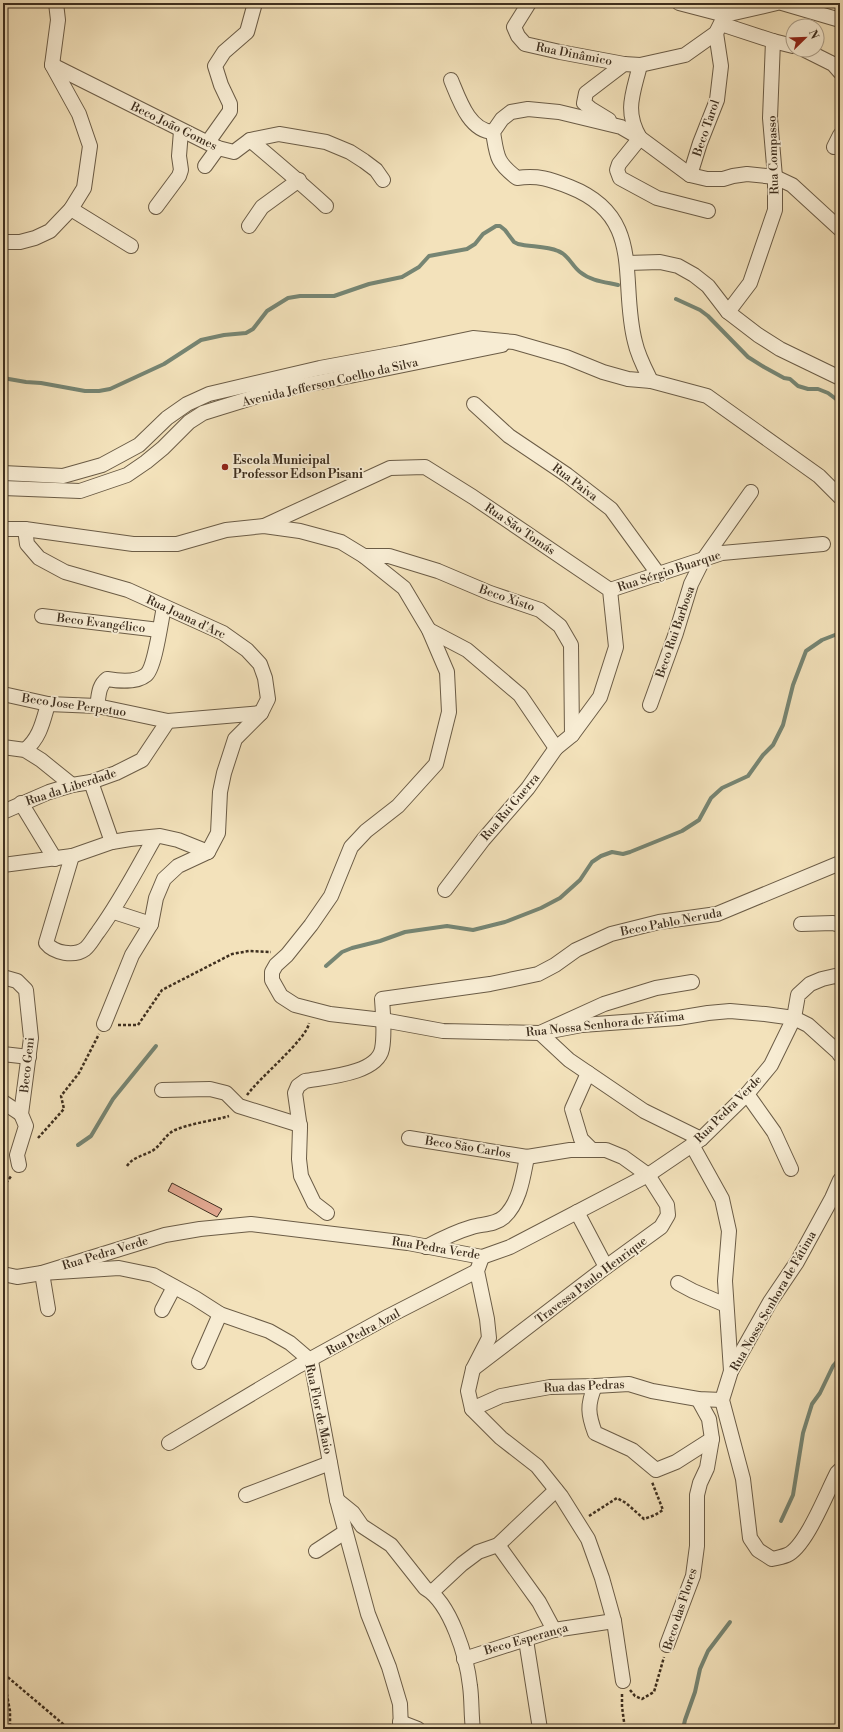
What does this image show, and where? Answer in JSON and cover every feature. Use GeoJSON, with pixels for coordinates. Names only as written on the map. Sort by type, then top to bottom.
{"type":"FeatureCollection","features":[{"type":"Feature","properties":{"kind":"street"},"geometry":{"type":"LineString","coordinates":[[3,242],[20,242],[35,238],[50,231],[71,209],[84,188],[90,146],[79,114],[52,65],[58,20],[56,3]]}},
{"type":"Feature","properties":{"kind":"street"},"geometry":{"type":"LineString","coordinates":[[205,166],[213,145],[230,111],[230,104],[221,85],[215,66],[224,52],[247,32],[255,3]]}},
{"type":"Feature","properties":{"kind":"street","name":"Rua Dinâmico"},"geometry":{"type":"LineString","coordinates":[[529,3],[514,27],[518,36],[525,44],[624,64]]}},
{"type":"Feature","properties":{"kind":"street"},"geometry":{"type":"LineString","coordinates":[[679,3],[720,24],[785,44]]}},
{"type":"Feature","properties":{"kind":"street"},"geometry":{"type":"LineString","coordinates":[[777,3],[720,24],[685,55],[640,65],[624,64],[586,93],[584,103],[591,109],[640,138],[690,175],[707,179],[723,179],[747,174],[775,177],[792,185],[840,229]]}},
{"type":"Feature","properties":{"kind":"street"},"geometry":{"type":"LineString","coordinates":[[782,3],[840,20]]}},
{"type":"Feature","properties":{"kind":"street","name":"Beco Tarol"},"geometry":{"type":"LineString","coordinates":[[690,175],[700,143],[717,100],[720,66],[720,24]]}},
{"type":"Feature","properties":{"kind":"street","name":"Rua Compasso"},"geometry":{"type":"LineString","coordinates":[[728,312],[750,283],[774,210],[775,177],[770,118],[773,40]]}},
{"type":"Feature","properties":{"kind":"street"},"geometry":{"type":"LineString","coordinates":[[822,58],[838,66]]}},
{"type":"Feature","properties":{"kind":"street","name":"Beco João Gomes"},"geometry":{"type":"LineString","coordinates":[[52,65],[213,145],[234,152],[250,140],[279,134],[326,142],[350,152],[364,161],[376,170],[383,180]]}},
{"type":"Feature","properties":{"kind":"street"},"geometry":{"type":"LineString","coordinates":[[640,65],[631,104],[633,125],[640,138]]}},
{"type":"Feature","properties":{"kind":"street"},"geometry":{"type":"LineString","coordinates":[[451,80],[461,105],[471,120],[486,132],[493,132]]}},
{"type":"Feature","properties":{"kind":"street"},"geometry":{"type":"LineString","coordinates":[[621,127],[559,112],[528,109],[511,112],[502,119],[493,132],[497,156],[504,168],[516,178],[530,176],[547,178],[594,199],[609,213],[619,232],[628,263],[634,341],[651,381]]}},
{"type":"Feature","properties":{"kind":"street"},"geometry":{"type":"LineString","coordinates":[[156,207],[179,176],[181,170],[179,156],[181,130]]}},
{"type":"Feature","properties":{"kind":"street"},"geometry":{"type":"LineString","coordinates":[[640,138],[619,164],[617,170],[620,178],[657,198],[708,211]]}},
{"type":"Feature","properties":{"kind":"street"},"geometry":{"type":"LineString","coordinates":[[250,140],[283,169],[299,180],[326,206]]}},
{"type":"Feature","properties":{"kind":"street"},"geometry":{"type":"LineString","coordinates":[[250,226],[262,207],[299,180]]}},
{"type":"Feature","properties":{"kind":"street"},"geometry":{"type":"LineString","coordinates":[[71,209],[131,246]]}},
{"type":"Feature","properties":{"kind":"street"},"geometry":{"type":"LineString","coordinates":[[628,263],[660,262],[678,266],[694,275],[708,286],[728,312],[758,335],[780,349],[840,378]]}},
{"type":"Feature","properties":{"kind":"street","name":"Avenida Jefferson Coelho da Silva"},"geometry":{"type":"LineString","coordinates":[[3,474],[63,476],[102,465],[139,445],[167,418],[188,404],[209,394],[320,368],[401,353],[474,344],[514,342],[628,379],[651,381],[707,396],[813,472],[840,496]]}},
{"type":"Feature","properties":{"kind":"street","name":"Avenida Jefferson Coelho da Silva"},"geometry":{"type":"LineString","coordinates":[[3,488],[80,491],[127,474],[146,462],[163,448],[189,422],[203,413],[272,392],[474,344]]}},
{"type":"Feature","properties":{"kind":"street","name":"Rua Paiva"},"geometry":{"type":"LineString","coordinates":[[474,404],[509,436],[568,475],[611,509],[659,575]]}},
{"type":"Feature","properties":{"kind":"street","name":"Rua São Tomás"},"geometry":{"type":"LineString","coordinates":[[264,526],[390,468],[425,467],[610,590]]}},
{"type":"Feature","properties":{"kind":"street","name":"Beco Rui Barbosa"},"geometry":{"type":"LineString","coordinates":[[650,705],[676,633],[691,584],[703,560],[751,492]]}},
{"type":"Feature","properties":{"kind":"street","name":"Rua Nossa Senhora de Fátima"},"geometry":{"type":"LineString","coordinates":[[3,529],[25,529],[133,544],[177,544],[226,530],[264,526],[300,531],[341,542],[364,556],[404,588],[429,630],[447,672],[449,712],[436,764],[398,806],[366,831],[351,847],[331,896],[311,925],[287,955],[276,965],[272,972],[272,980],[281,996],[295,1005],[330,1014],[383,1020],[443,1031],[540,1033],[582,1025],[678,1018],[730,1011],[794,1018],[808,1025],[840,1055]]}},
{"type":"Feature","properties":{"kind":"street","name":"Rua Joana d'Arc"},"geometry":{"type":"LineString","coordinates":[[25,529],[28,544],[39,558],[65,572],[128,590],[223,633],[260,664],[265,678],[268,699],[262,713]]}},
{"type":"Feature","properties":{"kind":"street","name":"Rua Sérgio Buarque"},"geometry":{"type":"LineString","coordinates":[[610,590],[722,553],[824,544]]}},
{"type":"Feature","properties":{"kind":"street","name":"Beco Xisto"},"geometry":{"type":"LineString","coordinates":[[364,556],[389,556],[438,571],[490,593],[540,610],[560,626],[571,645],[572,736]]}},
{"type":"Feature","properties":{"kind":"street"},"geometry":{"type":"LineString","coordinates":[[429,630],[467,650],[520,695],[556,748],[572,736],[600,697],[616,647],[610,590]]}},
{"type":"Feature","properties":{"kind":"street"},"geometry":{"type":"LineString","coordinates":[[97,706],[102,682],[107,679],[121,681],[136,680],[146,675],[152,665],[164,607]]}},
{"type":"Feature","properties":{"kind":"street","name":"Beco Evangélico"},"geometry":{"type":"LineString","coordinates":[[42,616],[159,630]]}},
{"type":"Feature","properties":{"kind":"street","name":"Beco Jose Perpetuo"},"geometry":{"type":"LineString","coordinates":[[3,694],[48,704],[97,706],[168,721]]}},
{"type":"Feature","properties":{"kind":"street"},"geometry":{"type":"LineString","coordinates":[[24,750],[32,744],[39,734],[48,704]]}},
{"type":"Feature","properties":{"kind":"street"},"geometry":{"type":"LineString","coordinates":[[168,721],[262,713]]}},
{"type":"Feature","properties":{"kind":"street"},"geometry":{"type":"LineString","coordinates":[[104,1024],[132,955],[151,924],[156,898],[164,879],[178,866],[208,852],[218,833],[220,792],[235,739],[262,713]]}},
{"type":"Feature","properties":{"kind":"street","name":"Rua da Liberdade"},"geometry":{"type":"LineString","coordinates":[[3,812],[21,803],[72,785],[91,782],[116,773],[142,760],[168,721]]}},
{"type":"Feature","properties":{"kind":"street"},"geometry":{"type":"LineString","coordinates":[[3,747],[24,750],[41,760],[72,785]]}},
{"type":"Feature","properties":{"kind":"street","name":"Rua Rui Guerra"},"geometry":{"type":"LineString","coordinates":[[444,890],[483,840],[528,788],[556,748]]}},
{"type":"Feature","properties":{"kind":"street"},"geometry":{"type":"LineString","coordinates":[[91,782],[112,842]]}},
{"type":"Feature","properties":{"kind":"street"},"geometry":{"type":"LineString","coordinates":[[21,803],[55,859]]}},
{"type":"Feature","properties":{"kind":"street"},"geometry":{"type":"LineString","coordinates":[[3,865],[72,856],[112,842],[160,836],[178,840],[208,852]]}},
{"type":"Feature","properties":{"kind":"street"},"geometry":{"type":"LineString","coordinates":[[72,856],[46,943],[50,948],[68,954],[77,953],[86,949],[114,912],[155,837]]}},
{"type":"Feature","properties":{"kind":"street","name":"Beco Pablo Neruda"},"geometry":{"type":"LineString","coordinates":[[383,1020],[382,999],[490,984],[538,974],[555,966],[576,950],[611,934],[659,922],[716,914],[840,863]]}},
{"type":"Feature","properties":{"kind":"street"},"geometry":{"type":"LineString","coordinates":[[114,912],[151,924]]}},
{"type":"Feature","properties":{"kind":"street"},"geometry":{"type":"LineString","coordinates":[[800,924],[834,923],[840,925]]}},
{"type":"Feature","properties":{"kind":"street","name":"Rua Pedra Verde"},"geometry":{"type":"LineString","coordinates":[[42,1273],[165,1235],[200,1229],[251,1224],[408,1243],[482,1257],[510,1247],[648,1175],[696,1142],[747,1094],[771,1065],[794,1018],[798,995],[810,984],[822,979],[835,976],[840,977]]}},
{"type":"Feature","properties":{"kind":"street","name":"Beco Geni"},"geometry":{"type":"LineString","coordinates":[[3,977],[17,981],[26,990],[31,1038],[22,1114],[26,1126],[17,1154],[19,1166]]}},
{"type":"Feature","properties":{"kind":"street"},"geometry":{"type":"LineString","coordinates":[[692,982],[656,988],[604,1004],[540,1033],[569,1060],[644,1110],[696,1142],[722,1199],[729,1231],[725,1281],[731,1371]]}},
{"type":"Feature","properties":{"kind":"street"},"geometry":{"type":"LineString","coordinates":[[327,1213],[314,1203],[301,1176],[299,1160],[300,1124],[295,1093],[298,1086],[305,1080],[362,1070],[377,1059],[382,1050],[383,1020]]}},
{"type":"Feature","properties":{"kind":"street"},"geometry":{"type":"LineString","coordinates":[[3,1054],[29,1057]]}},
{"type":"Feature","properties":{"kind":"street"},"geometry":{"type":"LineString","coordinates":[[588,1073],[572,1109],[581,1139],[591,1149]]}},
{"type":"Feature","properties":{"kind":"street"},"geometry":{"type":"LineString","coordinates":[[162,1090],[210,1088],[226,1093],[239,1106],[300,1124]]}},
{"type":"Feature","properties":{"kind":"street"},"geometry":{"type":"LineString","coordinates":[[747,1094],[774,1132],[791,1169]]}},
{"type":"Feature","properties":{"kind":"street"},"geometry":{"type":"LineString","coordinates":[[3,1102],[22,1114]]}},
{"type":"Feature","properties":{"kind":"street","name":"Beco São Carlos"},"geometry":{"type":"LineString","coordinates":[[409,1138],[527,1157],[570,1150],[606,1150],[623,1158],[648,1175]]}},
{"type":"Feature","properties":{"kind":"street","name":"Beco São Carlos"},"geometry":{"type":"LineString","coordinates":[[426,1247],[449,1235],[473,1227],[490,1224],[504,1217],[517,1199],[527,1157]]}},
{"type":"Feature","properties":{"kind":"street","name":"Travessa Paulo Henrique"},"geometry":{"type":"LineString","coordinates":[[473,1369],[606,1267],[661,1227],[668,1215],[667,1205],[648,1175]]}},
{"type":"Feature","properties":{"kind":"street","name":"Rua Nossa Senhora de Fátima"},"geometry":{"type":"LineString","coordinates":[[722,1400],[731,1371],[770,1302],[797,1262],[832,1198],[840,1180]]}},
{"type":"Feature","properties":{"kind":"street"},"geometry":{"type":"LineString","coordinates":[[577,1212],[606,1267]]}},
{"type":"Feature","properties":{"kind":"street"},"geometry":{"type":"LineString","coordinates":[[482,1257],[477,1272],[487,1319],[489,1338],[473,1369],[468,1390],[472,1409],[501,1438],[537,1466],[556,1490],[588,1539],[602,1578],[614,1621],[623,1681]]}},
{"type":"Feature","properties":{"kind":"street","name":"Rua Flor de Maio"},"geometry":{"type":"LineString","coordinates":[[3,1274],[17,1277],[42,1273],[119,1268],[153,1275],[195,1298],[220,1314],[269,1331],[290,1344],[311,1360],[337,1500],[368,1614],[389,1667],[400,1704],[401,1726]]}},
{"type":"Feature","properties":{"kind":"street","name":"Rua Pedra Azul"},"geometry":{"type":"LineString","coordinates":[[169,1443],[290,1371],[389,1316],[477,1272]]}},
{"type":"Feature","properties":{"kind":"street"},"geometry":{"type":"LineString","coordinates":[[42,1273],[48,1309]]}},
{"type":"Feature","properties":{"kind":"street"},"geometry":{"type":"LineString","coordinates":[[678,1283],[726,1305]]}},
{"type":"Feature","properties":{"kind":"street"},"geometry":{"type":"LineString","coordinates":[[162,1310],[174,1287]]}},
{"type":"Feature","properties":{"kind":"street"},"geometry":{"type":"LineString","coordinates":[[199,1362],[220,1314]]}},
{"type":"Feature","properties":{"kind":"street","name":"Rua das Pedras"},"geometry":{"type":"LineString","coordinates":[[472,1409],[501,1396],[550,1387],[630,1384],[652,1391],[698,1399],[722,1400]]}},
{"type":"Feature","properties":{"kind":"street"},"geometry":{"type":"LineString","coordinates":[[595,1386],[590,1399],[589,1417],[595,1433],[632,1450],[656,1470],[676,1462],[712,1439],[708,1419],[698,1399]]}},
{"type":"Feature","properties":{"kind":"street"},"geometry":{"type":"LineString","coordinates":[[722,1400],[744,1479],[750,1538],[758,1550],[772,1559],[788,1555],[799,1545],[807,1533],[837,1473],[840,1470]]}},
{"type":"Feature","properties":{"kind":"street","name":"Beco das Flores"},"geometry":{"type":"LineString","coordinates":[[667,1645],[693,1576],[697,1546],[697,1495],[708,1461],[712,1439]]}},
{"type":"Feature","properties":{"kind":"street"},"geometry":{"type":"LineString","coordinates":[[246,1495],[330,1463]]}},
{"type":"Feature","properties":{"kind":"street"},"geometry":{"type":"LineString","coordinates":[[432,1592],[462,1564],[478,1552],[498,1545],[556,1490]]}},
{"type":"Feature","properties":{"kind":"street"},"geometry":{"type":"LineString","coordinates":[[337,1500],[352,1513],[362,1526],[391,1545],[425,1588],[432,1592],[448,1614],[455,1628],[470,1684],[473,1729]]}},
{"type":"Feature","properties":{"kind":"street"},"geometry":{"type":"LineString","coordinates":[[316,1550],[345,1532]]}},
{"type":"Feature","properties":{"kind":"street"},"geometry":{"type":"LineString","coordinates":[[498,1545],[539,1602],[554,1630]]}},
{"type":"Feature","properties":{"kind":"street","name":"Beco Esperança"},"geometry":{"type":"LineString","coordinates":[[464,1659],[554,1630],[614,1621]]}},
{"type":"Feature","properties":{"kind":"street"},"geometry":{"type":"LineString","coordinates":[[526,1640],[540,1729]]}},
{"type":"Feature","properties":{"kind":"street"},"geometry":{"type":"LineString","coordinates":[[401,1726],[418,1729]]}},
{"type":"Feature","properties":{"kind":"path"},"geometry":{"type":"LineString","coordinates":[[36,1141],[64,1109],[61,1096],[79,1073],[104,1024],[138,1025],[162,990],[232,954],[249,951],[287,955]]}},
{"type":"Feature","properties":{"kind":"path"},"geometry":{"type":"LineString","coordinates":[[3,1187],[19,1166]]}},
{"type":"Feature","properties":{"kind":"path"},"geometry":{"type":"LineString","coordinates":[[578,1524],[595,1511],[608,1505],[617,1498],[626,1503],[644,1519],[659,1513],[663,1510],[651,1483],[656,1470]]}},
{"type":"Feature","properties":{"kind":"path","name":"Beco das Flores"},"geometry":{"type":"LineString","coordinates":[[623,1681],[635,1696],[642,1699],[654,1692],[667,1645]]}},
{"type":"Feature","properties":{"kind":"path"},"geometry":{"type":"LineString","coordinates":[[3,1674],[10,1711],[10,1729]]}},
{"type":"Feature","properties":{"kind":"path"},"geometry":{"type":"LineString","coordinates":[[3,1674],[69,1729]]}},
{"type":"Feature","properties":{"kind":"path"},"geometry":{"type":"LineString","coordinates":[[623,1681],[622,1707],[626,1729]]}},
{"type":"Feature","properties":{"kind":"building"},"geometry":{"type":"Polygon","coordinates":[[[172,1183],[222,1209],[217,1217],[168,1191],[172,1183]]]}},
{"type":"Feature","properties":{"kind":"waterway"},"geometry":{"type":"LineString","coordinates":[[3,378],[85,391],[110,389],[164,364],[201,340],[224,335],[246,333],[253,329],[267,311],[288,298],[300,296],[334,296],[369,284],[402,277],[419,267],[429,256],[467,249],[475,244],[483,234],[496,226],[500,226],[505,230],[514,242],[518,244],[548,248],[558,251],[565,255],[584,275],[598,281],[618,285]]}},
{"type":"Feature","properties":{"kind":"waterway"},"geometry":{"type":"LineString","coordinates":[[676,299],[700,310],[708,316],[748,357],[784,378],[790,379],[798,386],[808,389],[818,389],[828,393],[840,402]]}},
{"type":"Feature","properties":{"kind":"waterway"},"geometry":{"type":"LineString","coordinates":[[326,966],[342,952],[405,932],[447,926],[473,930],[505,922],[541,908],[560,898],[580,880],[592,862],[601,856],[612,852],[623,854],[630,852],[682,831],[699,820],[711,798],[722,788],[748,776],[763,755],[773,745],[783,725],[793,685],[806,651],[822,640],[840,633]]}},
{"type":"Feature","properties":{"kind":"waterway"},"geometry":{"type":"LineString","coordinates":[[78,1145],[91,1136],[113,1099],[156,1046]]}},
{"type":"Feature","properties":{"kind":"waterway"},"geometry":{"type":"LineString","coordinates":[[781,1521],[793,1495],[803,1433],[812,1404],[820,1393],[833,1366],[840,1358]]}},
{"type":"Feature","properties":{"kind":"waterway"},"geometry":{"type":"LineString","coordinates":[[683,1729],[695,1692],[700,1669],[708,1651],[730,1622]]}},
{"type":"Feature","properties":{"kind":"place","name":"Escola Municipal Professor Edson Pisani"},"geometry":{"type":"Point","coordinates":[225,467]}}]}
